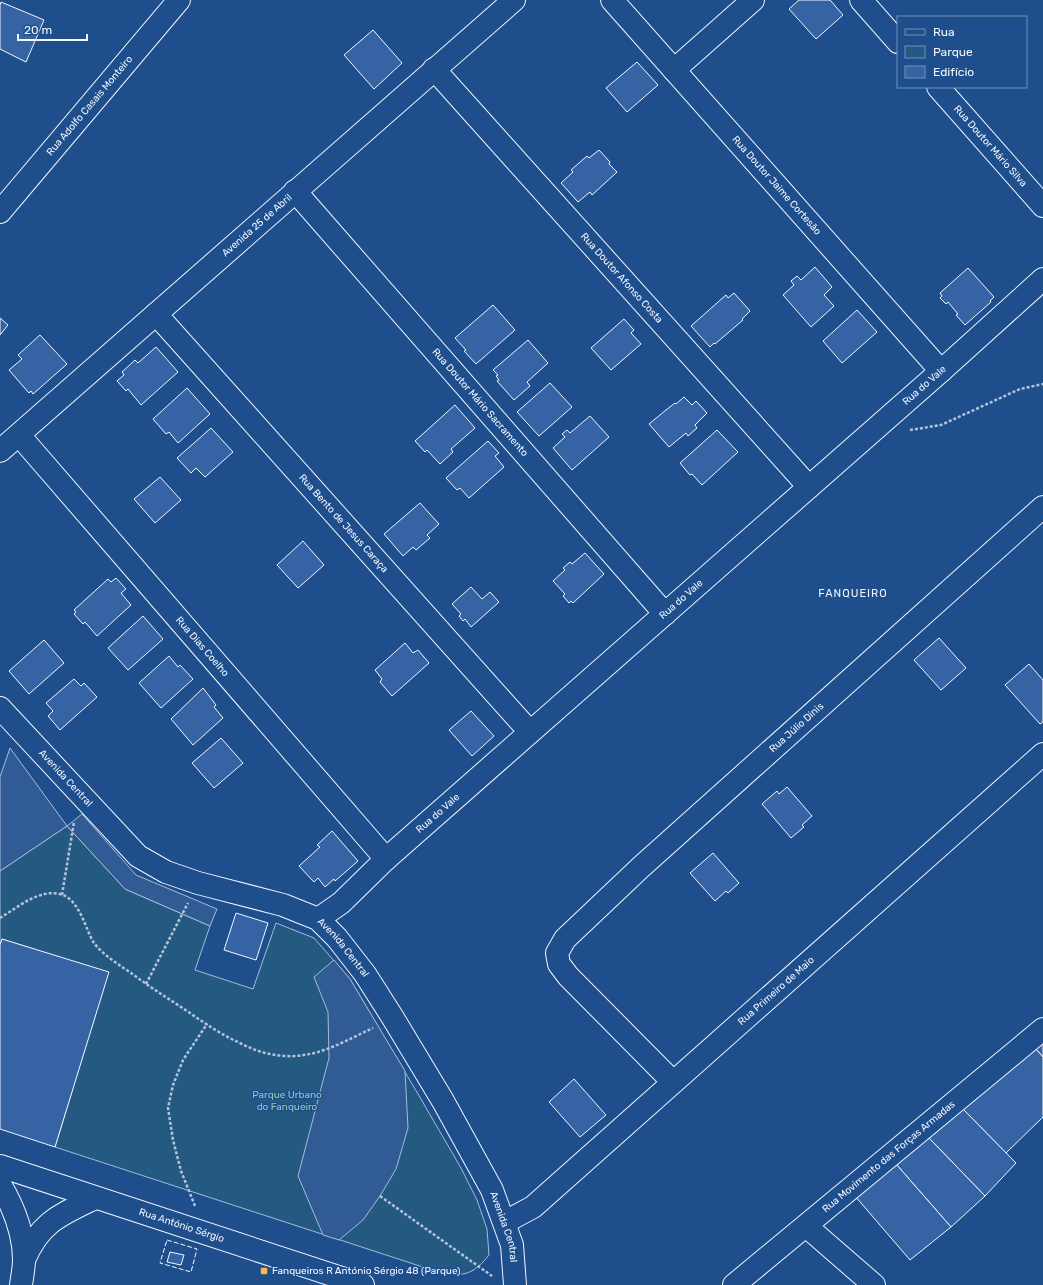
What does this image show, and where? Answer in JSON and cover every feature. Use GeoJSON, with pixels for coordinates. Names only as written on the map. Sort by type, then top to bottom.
{"type":"FeatureCollection","features":[{"type":"Feature","properties":{"kind":"street","name":"Rua Adolfo Casais Monteiro"},"geometry":{"type":"LineString","coordinates":[[0,212],[179,0]]}},
{"type":"Feature","properties":{"kind":"street","name":"Avenida 25 de Abril"},"geometry":{"type":"LineString","coordinates":[[0,451],[514,0]]}},
{"type":"Feature","properties":{"kind":"street","name":"Rua Doutor Jaime Cortesão"},"geometry":{"type":"LineString","coordinates":[[612,0],[940,371]]}},
{"type":"Feature","properties":{"kind":"street"},"geometry":{"type":"LineString","coordinates":[[674,70],[753,0]]}},
{"type":"Feature","properties":{"kind":"street"},"geometry":{"type":"LineString","coordinates":[[861,0],[897,41]]}},
{"type":"Feature","properties":{"kind":"street","name":"Rua Doutor Afonso Costa"},"geometry":{"type":"LineString","coordinates":[[434,69],[809,487]]}},
{"type":"Feature","properties":{"kind":"street","name":"Rua Doutor Mário Silva"},"geometry":{"type":"LineString","coordinates":[[939,88],[1043,206]]}},
{"type":"Feature","properties":{"kind":"street","name":"Rua Doutor Mário Sacramento"},"geometry":{"type":"LineString","coordinates":[[295,192],[665,614]]}},
{"type":"Feature","properties":{"kind":"street","name":"Rua do Vale"},"geometry":{"type":"LineString","coordinates":[[318,919],[341,903],[386,859],[1043,279]]}},
{"type":"Feature","properties":{"kind":"street","name":"Rua Bento de Jesus Caraça"},"geometry":{"type":"LineString","coordinates":[[156,314],[530,732]]}},
{"type":"Feature","properties":{"kind":"street","name":"Rua Dias Coelho"},"geometry":{"type":"LineString","coordinates":[[18,435],[386,859]]}},
{"type":"Feature","properties":{"kind":"street","name":"Rua Júlio Dinis"},"geometry":{"type":"LineString","coordinates":[[673,1082],[568,976],[559,964],[556,953],[565,938],[641,867],[1043,507]]}},
{"type":"Feature","properties":{"kind":"street","name":"Avenida Central"},"geometry":{"type":"LineString","coordinates":[[0,708],[138,856],[166,872],[198,883],[283,905],[318,919],[337,938],[365,974],[393,1018],[443,1101],[492,1190],[505,1222],[512,1245],[515,1281]]}},
{"type":"Feature","properties":{"kind":"street","name":"Rua Primeiro de Maio"},"geometry":{"type":"LineString","coordinates":[[505,1222],[533,1206],[1043,754]]}},
{"type":"Feature","properties":{"kind":"street","name":"Rua Movimento das Forças Armadas"},"geometry":{"type":"LineString","coordinates":[[734,1285],[1043,1029]]}},
{"type":"Feature","properties":{"kind":"street","name":"Rua António Sérgio"},"geometry":{"type":"LineString","coordinates":[[0,1166],[363,1285]]}},
{"type":"Feature","properties":{"kind":"street"},"geometry":{"type":"LineString","coordinates":[[0,1184],[10,1200],[18,1222],[24,1260],[21,1285]]}},
{"type":"Feature","properties":{"kind":"street"},"geometry":{"type":"LineString","coordinates":[[24,1260],[31,1245],[45,1227],[70,1210],[95,1198]]}},
{"type":"Feature","properties":{"kind":"street"},"geometry":{"type":"LineString","coordinates":[[806,1226],[874,1285]]}},
{"type":"Feature","properties":{"kind":"path"},"geometry":{"type":"LineString","coordinates":[[904,430],[941,425],[1020,389],[1043,384]]}},
{"type":"Feature","properties":{"kind":"path"},"geometry":{"type":"LineString","coordinates":[[62,895],[79,793]]}},
{"type":"Feature","properties":{"kind":"path"},"geometry":{"type":"LineString","coordinates":[[146,984],[198,883]]}},
{"type":"Feature","properties":{"kind":"path"},"geometry":{"type":"LineString","coordinates":[[0,918],[36,896],[50,893],[62,895],[74,904],[81,915],[94,943],[111,959],[207,1024],[238,1042],[260,1052],[285,1056],[308,1054],[328,1049],[393,1018]]}},
{"type":"Feature","properties":{"kind":"path"},"geometry":{"type":"LineString","coordinates":[[206,1233],[181,1171],[173,1140],[168,1108],[173,1085],[183,1060],[207,1024]]}},
{"type":"Feature","properties":{"kind":"path"},"geometry":{"type":"LineString","coordinates":[[380,1196],[490,1276],[515,1281]]}},
{"type":"Feature","properties":{"kind":"green space","name":"Parque Urbano do Fanqueiro"},"geometry":{"type":"Polygon","coordinates":[[[67,826],[125,889],[210,926],[195,970],[253,989],[276,923],[314,938],[350,979],[461,1168],[477,1200],[487,1229],[489,1255],[481,1264],[467,1273],[460,1274],[445,1273],[426,1268],[55,1147],[108,973],[2,939],[0,945],[0,871],[67,826]]]}},
{"type":"Feature","properties":{"kind":"shaded area"},"geometry":{"type":"Polygon","coordinates":[[[10,748],[67,826],[0,871],[0,777],[10,748]]]}},
{"type":"Feature","properties":{"kind":"shaded area"},"geometry":{"type":"Polygon","coordinates":[[[82,814],[136,875],[217,909],[210,926],[125,889],[67,826],[82,814]]]}},
{"type":"Feature","properties":{"kind":"shaded area"},"geometry":{"type":"Polygon","coordinates":[[[334,960],[350,979],[405,1071],[408,1128],[396,1169],[380,1196],[363,1220],[339,1240],[323,1235],[298,1176],[329,1058],[328,1012],[314,977],[334,960]]]}},
{"type":"Feature","properties":{"kind":"building"},"geometry":{"type":"Polygon","coordinates":[[[799,0],[830,0],[843,15],[816,39],[789,9],[799,0]]]}},
{"type":"Feature","properties":{"kind":"building"},"geometry":{"type":"Polygon","coordinates":[[[1,2],[44,20],[26,62],[0,49],[1,2]]]}},
{"type":"Feature","properties":{"kind":"building"},"geometry":{"type":"Polygon","coordinates":[[[373,30],[402,63],[374,89],[344,55],[373,30]]]}},
{"type":"Feature","properties":{"kind":"building"},"geometry":{"type":"Polygon","coordinates":[[[637,62],[658,85],[627,112],[606,88],[637,62]]]}},
{"type":"Feature","properties":{"kind":"building"},"geometry":{"type":"Polygon","coordinates":[[[599,150],[617,172],[592,195],[590,192],[578,202],[561,183],[573,172],[571,170],[587,156],[589,158],[599,150]]]}},
{"type":"Feature","properties":{"kind":"building"},"geometry":{"type":"Polygon","coordinates":[[[815,267],[832,287],[824,295],[834,306],[811,327],[783,295],[794,285],[791,281],[797,276],[801,280],[815,267]]]}},
{"type":"Feature","properties":{"kind":"building"},"geometry":{"type":"Polygon","coordinates":[[[968,268],[994,297],[990,301],[991,302],[965,325],[956,315],[958,314],[948,302],[946,304],[940,298],[942,296],[940,293],[968,268]]]}},
{"type":"Feature","properties":{"kind":"building"},"geometry":{"type":"Polygon","coordinates":[[[734,293],[750,311],[742,319],[743,320],[710,347],[691,326],[726,295],[728,298],[734,293]]]}},
{"type":"Feature","properties":{"kind":"building"},"geometry":{"type":"Polygon","coordinates":[[[493,305],[515,330],[476,364],[455,338],[493,305]]]}},
{"type":"Feature","properties":{"kind":"building"},"geometry":{"type":"Polygon","coordinates":[[[857,310],[877,332],[842,363],[823,341],[857,310]]]}},
{"type":"Feature","properties":{"kind":"building"},"geometry":{"type":"Polygon","coordinates":[[[0,318],[8,325],[0,335],[0,318]]]}},
{"type":"Feature","properties":{"kind":"building"},"geometry":{"type":"Polygon","coordinates":[[[624,319],[634,330],[631,333],[641,344],[611,370],[591,348],[624,319]]]}},
{"type":"Feature","properties":{"kind":"building"},"geometry":{"type":"Polygon","coordinates":[[[40,335],[67,364],[33,394],[31,391],[29,393],[9,370],[22,359],[18,355],[40,335]]]}},
{"type":"Feature","properties":{"kind":"building"},"geometry":{"type":"Polygon","coordinates":[[[528,340],[548,363],[527,382],[530,386],[514,400],[497,381],[499,380],[496,376],[498,375],[493,370],[528,340]]]}},
{"type":"Feature","properties":{"kind":"building"},"geometry":{"type":"Polygon","coordinates":[[[156,347],[178,372],[141,405],[128,389],[126,391],[117,381],[124,375],[122,372],[135,360],[138,363],[156,347]]]}},
{"type":"Feature","properties":{"kind":"building"},"geometry":{"type":"Polygon","coordinates":[[[550,383],[572,407],[539,436],[517,412],[550,383]]]}},
{"type":"Feature","properties":{"kind":"building"},"geometry":{"type":"Polygon","coordinates":[[[187,388],[210,414],[178,443],[169,432],[166,434],[153,419],[187,388]]]}},
{"type":"Feature","properties":{"kind":"building"},"geometry":{"type":"Polygon","coordinates":[[[684,397],[692,405],[696,401],[707,413],[695,425],[697,428],[688,436],[686,433],[669,447],[649,424],[684,397]]]}},
{"type":"Feature","properties":{"kind":"building"},"geometry":{"type":"Polygon","coordinates":[[[455,405],[475,428],[451,449],[453,452],[440,464],[427,450],[425,452],[415,441],[455,405]]]}},
{"type":"Feature","properties":{"kind":"building"},"geometry":{"type":"Polygon","coordinates":[[[590,416],[609,437],[572,470],[553,448],[565,437],[562,434],[567,430],[570,433],[590,416]]]}},
{"type":"Feature","properties":{"kind":"building"},"geometry":{"type":"Polygon","coordinates":[[[211,428],[233,452],[205,477],[196,468],[191,473],[177,458],[211,428]]]}},
{"type":"Feature","properties":{"kind":"building"},"geometry":{"type":"Polygon","coordinates":[[[717,430],[738,452],[702,485],[692,474],[690,475],[680,463],[717,430]]]}},
{"type":"Feature","properties":{"kind":"building"},"geometry":{"type":"Polygon","coordinates":[[[488,441],[499,453],[495,456],[504,467],[469,498],[460,488],[457,490],[446,478],[488,441]]]}},
{"type":"Feature","properties":{"kind":"building"},"geometry":{"type":"Polygon","coordinates":[[[160,477],[181,500],[155,523],[134,499],[160,477]]]}},
{"type":"Feature","properties":{"kind":"building"},"geometry":{"type":"Polygon","coordinates":[[[420,503],[439,524],[427,535],[430,538],[416,550],[413,547],[403,556],[384,534],[420,503]]]}},
{"type":"Feature","properties":{"kind":"building"},"geometry":{"type":"Polygon","coordinates":[[[303,541],[324,565],[298,588],[277,565],[303,541]]]}},
{"type":"Feature","properties":{"kind":"building"},"geometry":{"type":"Polygon","coordinates":[[[585,553],[604,574],[573,603],[571,601],[569,603],[563,596],[565,594],[553,581],[565,570],[563,568],[570,562],[572,564],[585,553]]]}},
{"type":"Feature","properties":{"kind":"building"},"geometry":{"type":"Polygon","coordinates":[[[116,578],[126,589],[121,593],[131,605],[97,636],[85,622],[83,624],[74,614],[76,612],[74,610],[108,579],[111,582],[116,578]]]}},
{"type":"Feature","properties":{"kind":"building"},"geometry":{"type":"Polygon","coordinates":[[[471,587],[482,599],[490,592],[499,602],[471,627],[465,619],[463,621],[459,616],[461,614],[452,604],[471,587]]]}},
{"type":"Feature","properties":{"kind":"building"},"geometry":{"type":"Polygon","coordinates":[[[143,616],[163,639],[128,670],[108,648],[143,616]]]}},
{"type":"Feature","properties":{"kind":"building"},"geometry":{"type":"Polygon","coordinates":[[[939,638],[966,668],[941,690],[914,660],[939,638]]]}},
{"type":"Feature","properties":{"kind":"building"},"geometry":{"type":"Polygon","coordinates":[[[44,640],[64,663],[29,694],[9,671],[44,640]]]}},
{"type":"Feature","properties":{"kind":"building"},"geometry":{"type":"Polygon","coordinates":[[[405,643],[413,653],[418,650],[429,663],[392,696],[380,682],[382,679],[375,670],[405,643]]]}},
{"type":"Feature","properties":{"kind":"building"},"geometry":{"type":"Polygon","coordinates":[[[169,656],[178,667],[180,665],[193,679],[161,708],[139,683],[169,656]]]}},
{"type":"Feature","properties":{"kind":"building"},"geometry":{"type":"Polygon","coordinates":[[[1029,664],[1043,680],[1043,722],[1040,724],[1005,685],[1029,664]]]}},
{"type":"Feature","properties":{"kind":"building"},"geometry":{"type":"Polygon","coordinates":[[[74,679],[81,686],[84,683],[97,697],[60,730],[48,716],[53,711],[46,703],[74,679]]]}},
{"type":"Feature","properties":{"kind":"building"},"geometry":{"type":"Polygon","coordinates":[[[203,688],[216,705],[214,707],[223,718],[193,745],[171,719],[203,688]]]}},
{"type":"Feature","properties":{"kind":"building"},"geometry":{"type":"Polygon","coordinates":[[[471,711],[494,736],[472,756],[449,730],[471,711]]]}},
{"type":"Feature","properties":{"kind":"building"},"geometry":{"type":"Polygon","coordinates":[[[221,738],[243,763],[214,788],[192,763],[221,738]]]}},
{"type":"Feature","properties":{"kind":"building"},"geometry":{"type":"Polygon","coordinates":[[[787,787],[812,816],[802,825],[804,827],[791,838],[762,804],[777,791],[779,794],[787,787]]]}},
{"type":"Feature","properties":{"kind":"building"},"geometry":{"type":"Polygon","coordinates":[[[332,831],[358,861],[335,881],[334,879],[325,887],[318,878],[314,882],[299,866],[320,847],[317,845],[332,831]]]}},
{"type":"Feature","properties":{"kind":"building"},"geometry":{"type":"Polygon","coordinates":[[[713,853],[739,883],[728,893],[726,891],[715,901],[690,873],[713,853]]]}},
{"type":"Feature","properties":{"kind":"building"},"geometry":{"type":"Polygon","coordinates":[[[236,913],[268,923],[256,960],[224,950],[236,913]]]}},
{"type":"Feature","properties":{"kind":"building"},"geometry":{"type":"Polygon","coordinates":[[[2,939],[109,972],[55,1147],[0,1129],[0,945],[2,939]]]}},
{"type":"Feature","properties":{"kind":"building"},"geometry":{"type":"Polygon","coordinates":[[[1043,1041],[1043,1057],[1035,1048],[1043,1041]]]}},
{"type":"Feature","properties":{"kind":"building"},"geometry":{"type":"Polygon","coordinates":[[[1035,1048],[1043,1057],[1043,1117],[1006,1153],[960,1106],[1035,1048]]]}},
{"type":"Feature","properties":{"kind":"building"},"geometry":{"type":"Polygon","coordinates":[[[574,1079],[606,1115],[580,1137],[549,1102],[574,1079]]]}},
{"type":"Feature","properties":{"kind":"building"},"geometry":{"type":"Polygon","coordinates":[[[960,1106],[1016,1163],[985,1196],[929,1138],[960,1106]]]}},
{"type":"Feature","properties":{"kind":"building"},"geometry":{"type":"Polygon","coordinates":[[[929,1138],[985,1196],[951,1227],[896,1164],[929,1138]]]}},
{"type":"Feature","properties":{"kind":"building"},"geometry":{"type":"Polygon","coordinates":[[[896,1164],[951,1227],[910,1260],[855,1196],[896,1164]]]}},
{"type":"Feature","properties":{"kind":"building"},"geometry":{"type":"Polygon","coordinates":[[[170,1252],[184,1255],[181,1265],[167,1262],[170,1252]]]}},
{"type":"Feature","properties":{"kind":"fence"},"geometry":{"type":"LineString","coordinates":[[167,1240],[197,1249],[191,1272],[160,1263],[167,1240]]}},
{"type":"Feature","properties":{"kind":"place","name":"Fanqueiros R António Sérgio 48 (Parque)"},"geometry":{"type":"Point","coordinates":[264,1271]}},
{"type":"Feature","properties":{"kind":"district","name":"FANQUEIRO"},"geometry":{"type":"Point","coordinates":[853,593]}}]}
